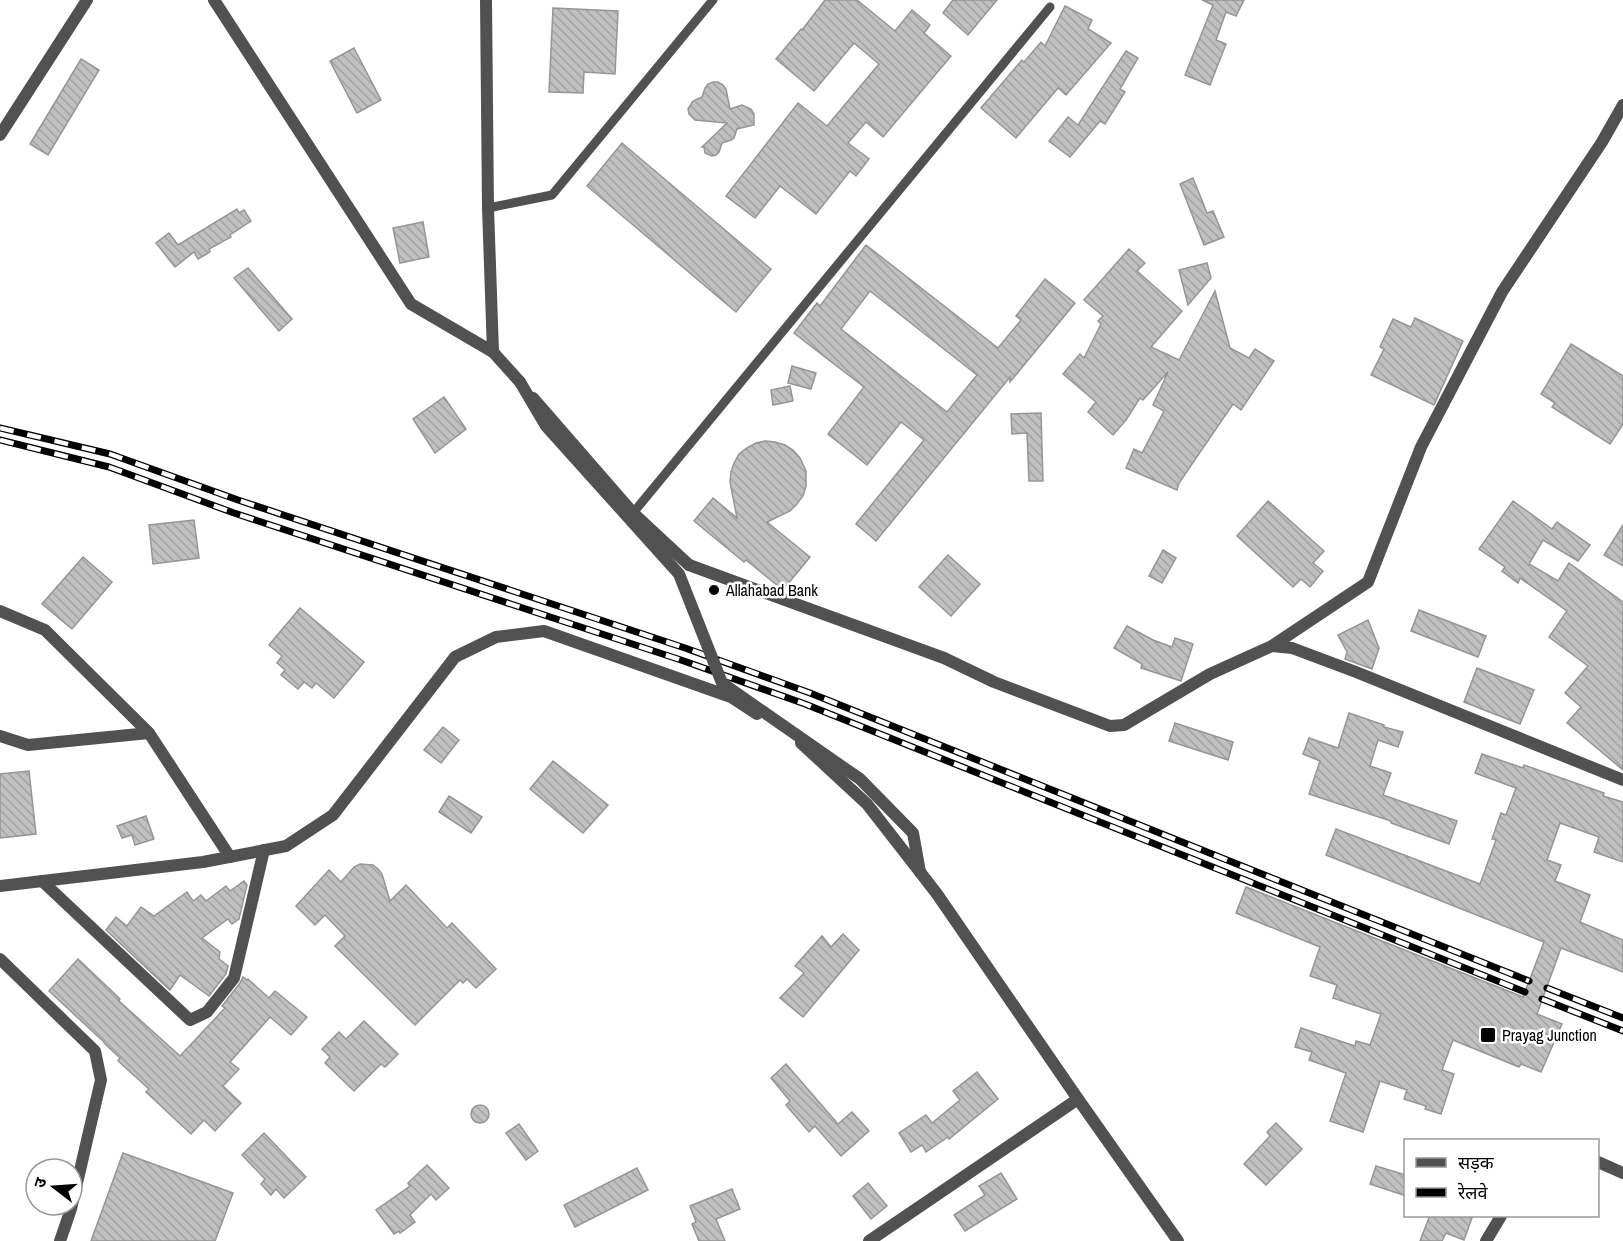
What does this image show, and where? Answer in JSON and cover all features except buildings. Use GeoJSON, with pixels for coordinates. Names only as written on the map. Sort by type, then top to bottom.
{"type":"FeatureCollection","features":[{"type":"Feature","properties":{"kind":"street"},"geometry":{"type":"LineString","coordinates":[[0,135],[87,0]]}},
{"type":"Feature","properties":{"kind":"street"},"geometry":{"type":"LineString","coordinates":[[214,0],[411,304],[493,352],[633,513],[689,566],[933,654],[994,682],[1110,726],[1124,725],[1210,674],[1272,646],[1368,582],[1421,447],[1502,292],[1602,142],[1623,105]]}},
{"type":"Feature","properties":{"kind":"street"},"geometry":{"type":"LineString","coordinates":[[486,0],[488,208],[493,352]]}},
{"type":"Feature","properties":{"kind":"street"},"geometry":{"type":"LineString","coordinates":[[520,382],[546,426],[679,574],[722,683],[860,779],[913,833],[920,872]]}},
{"type":"Feature","properties":{"kind":"street"},"geometry":{"type":"LineString","coordinates":[[0,611],[45,630],[149,733],[230,857]]}},
{"type":"Feature","properties":{"kind":"street"},"geometry":{"type":"LineString","coordinates":[[0,886],[203,862],[286,846],[333,815],[455,657],[496,637],[544,631],[731,697],[802,744],[867,804],[937,894],[1178,1241]]}},
{"type":"Feature","properties":{"kind":"street"},"geometry":{"type":"LineString","coordinates":[[1272,646],[1292,648],[1356,672],[1623,780]]}},
{"type":"Feature","properties":{"kind":"street"},"geometry":{"type":"LineString","coordinates":[[0,736],[28,746],[149,733]]}},
{"type":"Feature","properties":{"kind":"street"},"geometry":{"type":"LineString","coordinates":[[42,881],[190,1020],[207,1012],[234,978],[264,850]]}},
{"type":"Feature","properties":{"kind":"street"},"geometry":{"type":"LineString","coordinates":[[0,959],[95,1051],[101,1080],[71,1209],[60,1241]]}},
{"type":"Feature","properties":{"kind":"street"},"geometry":{"type":"LineString","coordinates":[[869,1241],[1078,1099]]}},
{"type":"Feature","properties":{"kind":"street"},"geometry":{"type":"LineString","coordinates":[[1599,1162],[1623,1173]]}},
{"type":"Feature","properties":{"kind":"street"},"geometry":{"type":"LineString","coordinates":[[1486,1241],[1500,1217]]}},
{"type":"Feature","properties":{"kind":"lane"},"geometry":{"type":"LineString","coordinates":[[488,208],[552,195],[713,0]]}},
{"type":"Feature","properties":{"kind":"lane"},"geometry":{"type":"LineString","coordinates":[[633,513],[1050,7]]}},
{"type":"Feature","properties":{"kind":"railway"},"geometry":{"type":"LineString","coordinates":[[0,428],[110,454],[238,500],[685,648],[810,693],[1529,981]]}},
{"type":"Feature","properties":{"kind":"railway"},"geometry":{"type":"LineString","coordinates":[[0,440],[109,467],[234,513],[681,660],[805,704],[1525,992]]}},
{"type":"Feature","properties":{"kind":"railway"},"geometry":{"type":"LineString","coordinates":[[1547,988],[1623,1018]]}},
{"type":"Feature","properties":{"kind":"railway"},"geometry":{"type":"LineString","coordinates":[[1542,999],[1623,1031]]}},
{"type":"Feature","properties":{"kind":"place","name":"Allahabad Bank"},"geometry":{"type":"Point","coordinates":[714,590]}},
{"type":"Feature","properties":{"kind":"place","name":"Prayag Junction"},"geometry":{"type":"Point","coordinates":[1488,1035]}}]}
